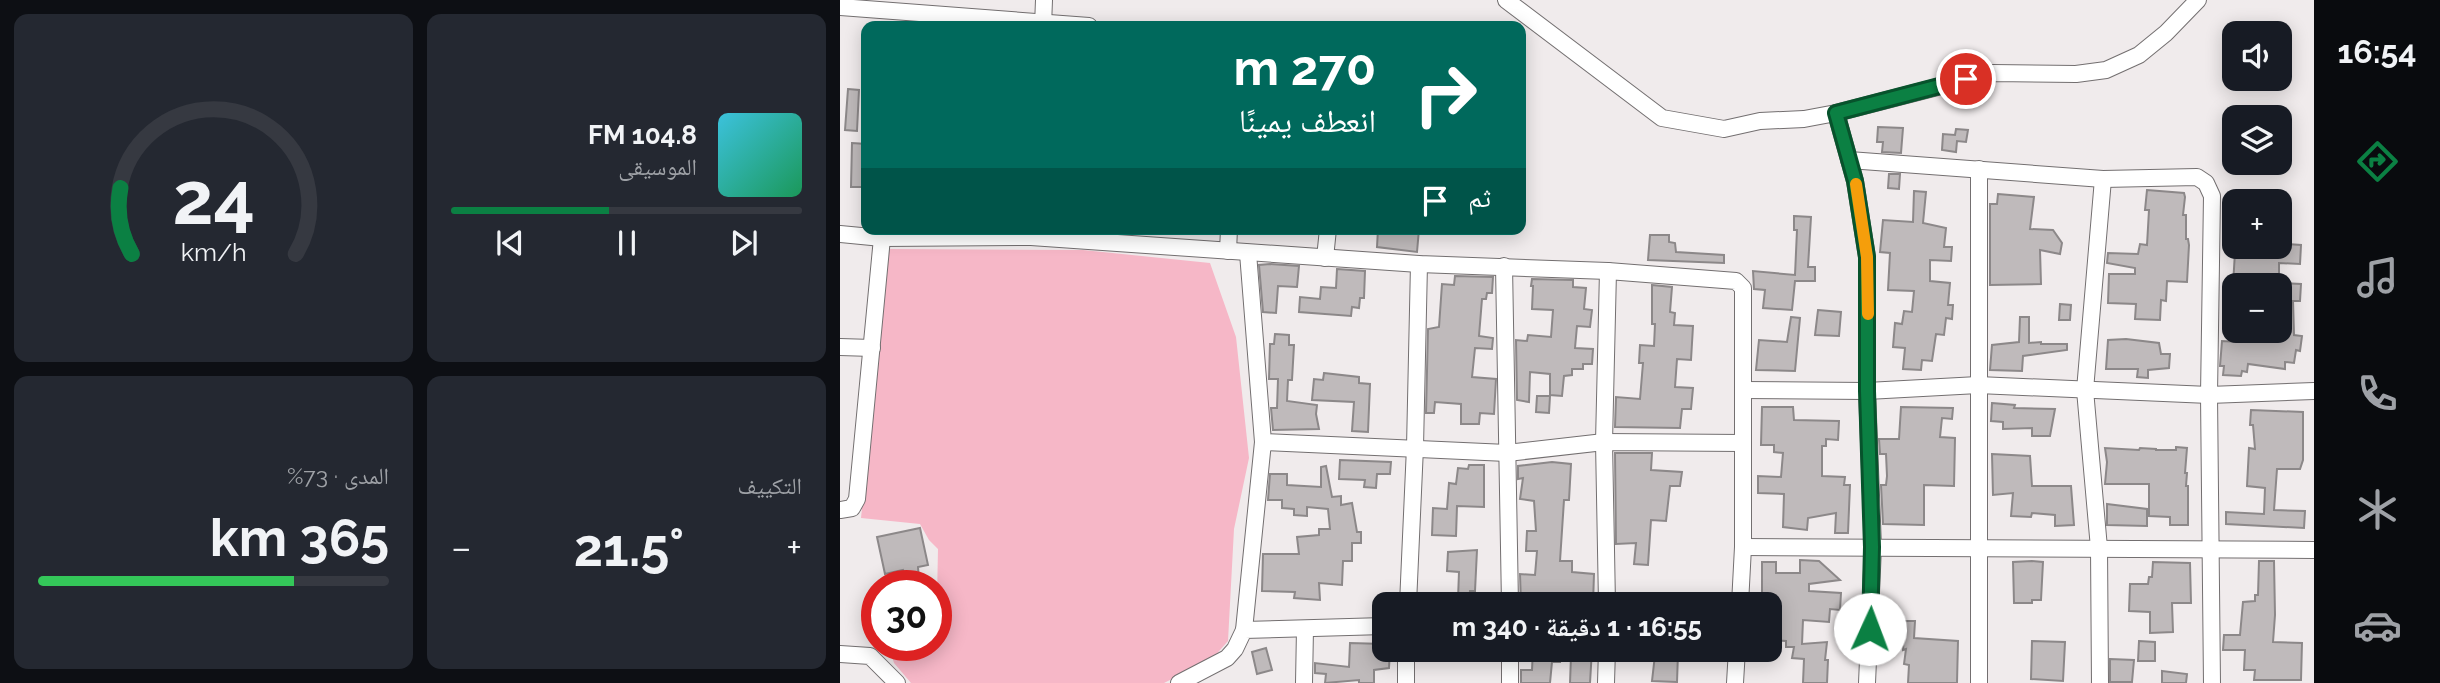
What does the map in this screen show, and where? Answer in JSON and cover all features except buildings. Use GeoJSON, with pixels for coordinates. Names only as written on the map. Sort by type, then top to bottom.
{"type":"FeatureCollection","features":[{"type":"Feature","properties":{"kind":"street"},"geometry":{"type":"LineString","coordinates":[[1043,21],[1044,0]]}},
{"type":"Feature","properties":{"kind":"street"},"geometry":{"type":"LineString","coordinates":[[1506,0],[1662,118],[1724,129],[1760,121],[1804,119],[1836,113],[1992,73],[2076,74],[2106,70],[2139,55],[2166,33],[2198,0]]}},
{"type":"Feature","properties":{"kind":"street"},"geometry":{"type":"LineString","coordinates":[[840,7],[950,7],[1027,21]]}},
{"type":"Feature","properties":{"kind":"street"},"geometry":{"type":"LineString","coordinates":[[1836,113],[1855,181],[1867,257],[1867,391],[1872,547],[1867,683]]}},
{"type":"Feature","properties":{"kind":"street"},"geometry":{"type":"LineString","coordinates":[[1849,160],[2103,178],[2197,177],[2206,183],[2212,196],[2209,395],[2212,683]]}},
{"type":"Feature","properties":{"kind":"street"},"geometry":{"type":"LineString","coordinates":[[1979,169],[1979,683]]}},
{"type":"Feature","properties":{"kind":"street"},"geometry":{"type":"LineString","coordinates":[[2100,683],[2099,548],[2085,390],[2103,178]]}},
{"type":"Feature","properties":{"kind":"street"},"geometry":{"type":"LineString","coordinates":[[840,234],[882,238],[971,235]]}},
{"type":"Feature","properties":{"kind":"street"},"geometry":{"type":"LineString","coordinates":[[1080,235],[1129,237],[1248,253],[1419,264],[1608,271],[1741,283],[1744,390],[1741,592]]}},
{"type":"Feature","properties":{"kind":"street"},"geometry":{"type":"LineString","coordinates":[[1228,251],[1229,235]]}},
{"type":"Feature","properties":{"kind":"street"},"geometry":{"type":"LineString","coordinates":[[1325,258],[1327,235]]}},
{"type":"Feature","properties":{"kind":"street"},"geometry":{"type":"LineString","coordinates":[[840,510],[852,508],[857,499],[882,238]]}},
{"type":"Feature","properties":{"kind":"street"},"geometry":{"type":"LineString","coordinates":[[1186,681],[1227,658],[1236,649],[1244,630],[1263,442],[1248,253]]}},
{"type":"Feature","properties":{"kind":"street"},"geometry":{"type":"LineString","coordinates":[[1409,592],[1419,264]]}},
{"type":"Feature","properties":{"kind":"street"},"geometry":{"type":"LineString","coordinates":[[1504,266],[1510,592]]}},
{"type":"Feature","properties":{"kind":"street"},"geometry":{"type":"LineString","coordinates":[[1607,592],[1604,442],[1608,271]]}},
{"type":"Feature","properties":{"kind":"street"},"geometry":{"type":"LineString","coordinates":[[840,347],[872,348]]}},
{"type":"Feature","properties":{"kind":"street"},"geometry":{"type":"LineString","coordinates":[[1744,390],[1867,391],[1978,385],[2209,395],[2314,391]]}},
{"type":"Feature","properties":{"kind":"street"},"geometry":{"type":"LineString","coordinates":[[1263,442],[1507,453],[1604,442],[1743,443]]}},
{"type":"Feature","properties":{"kind":"street"},"geometry":{"type":"LineString","coordinates":[[1743,547],[2314,550]]}},
{"type":"Feature","properties":{"kind":"street"},"geometry":{"type":"LineString","coordinates":[[1244,630],[1372,626]]}},
{"type":"Feature","properties":{"kind":"street"},"geometry":{"type":"LineString","coordinates":[[1304,683],[1305,629]]}},
{"type":"Feature","properties":{"kind":"street"},"geometry":{"type":"LineString","coordinates":[[840,654],[870,656],[893,681]]}},
{"type":"Feature","properties":{"kind":"street"},"geometry":{"type":"LineString","coordinates":[[1406,662],[1406,683]]}},
{"type":"Feature","properties":{"kind":"street"},"geometry":{"type":"LineString","coordinates":[[1510,662],[1510,683]]}},
{"type":"Feature","properties":{"kind":"street"},"geometry":{"type":"LineString","coordinates":[[1606,662],[1606,683]]}},
{"type":"Feature","properties":{"kind":"street"},"geometry":{"type":"LineString","coordinates":[[1735,683],[1736,662]]}},
{"type":"Feature","properties":{"kind":"shaded area"},"geometry":{"type":"Polygon","coordinates":[[[889,249],[1083,250],[1210,263],[1236,337],[1249,458],[1234,529],[1228,641],[1213,658],[1164,683],[911,683],[893,661],[952,661],[952,570],[938,570],[938,549],[920,524],[861,518],[889,249]]]}},
{"type":"Feature","properties":{"kind":"slow traffic"},"geometry":{"type":"LineString","coordinates":[[1856,184],[1867,257],[1868,314]]}},
{"type":"Feature","properties":{"kind":"route"},"geometry":{"type":"LineString","coordinates":[[1870,629],[1872,547],[1867,391],[1867,257],[1855,181],[1836,113],[1966,79]]}}]}
